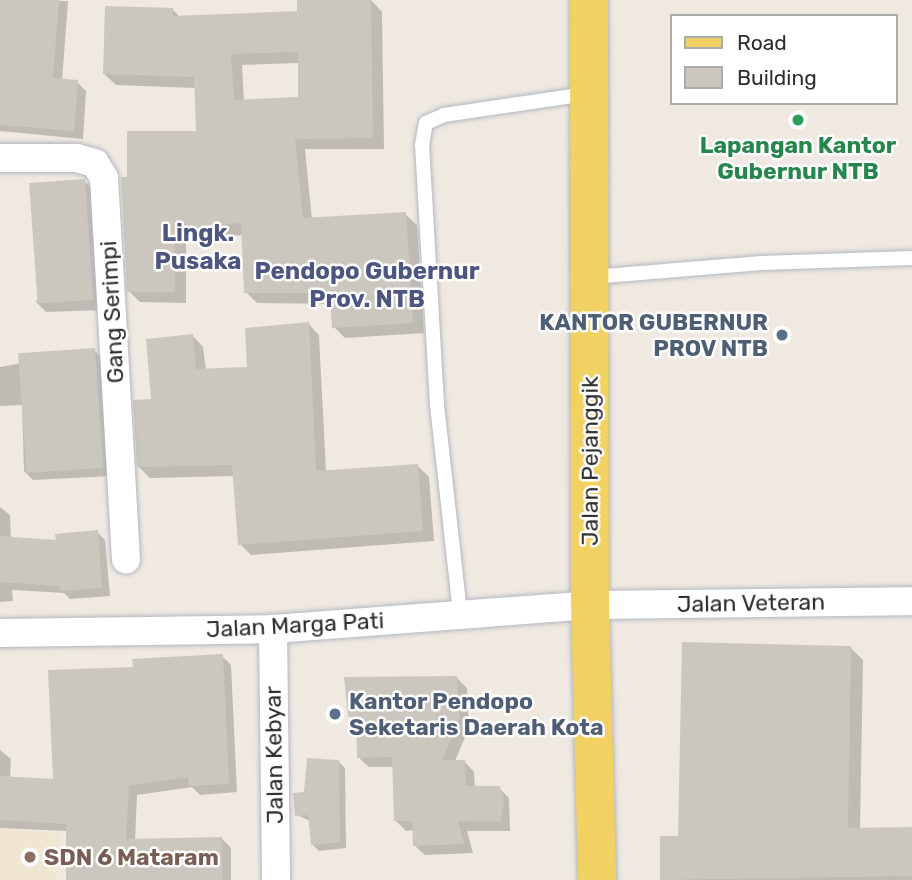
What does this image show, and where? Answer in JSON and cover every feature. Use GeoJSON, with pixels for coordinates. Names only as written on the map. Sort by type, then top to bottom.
{"type":"FeatureCollection","features":[{"type":"Feature","properties":{"kind":"main road","name":"Jalan Pejanggik"},"geometry":{"type":"LineString","coordinates":[[589,0],[590,605],[597,880]]}},
{"type":"Feature","properties":{"kind":"street","name":"Gang Serimpi"},"geometry":{"type":"LineString","coordinates":[[0,158],[77,158],[95,163],[104,178],[126,559]]}},
{"type":"Feature","properties":{"kind":"street","name":"Jalan Veteran"},"geometry":{"type":"LineString","coordinates":[[590,605],[912,601]]}},
{"type":"Feature","properties":{"kind":"street","name":"Jalan Marga Pati"},"geometry":{"type":"LineString","coordinates":[[0,634],[273,629],[590,605]]}},
{"type":"Feature","properties":{"kind":"street","name":"Jalan Kebyar"},"geometry":{"type":"LineString","coordinates":[[273,629],[276,880]]}},
{"type":"Feature","properties":{"kind":"lane"},"geometry":{"type":"LineString","coordinates":[[460,613],[437,404],[422,145],[426,123],[444,115],[588,94]]}},
{"type":"Feature","properties":{"kind":"lane"},"geometry":{"type":"LineString","coordinates":[[590,277],[761,263],[912,258]]}},
{"type":"Feature","properties":{"kind":"shaded area","name":"SDN 6 Mataram"},"geometry":{"type":"Polygon","coordinates":[[[0,829],[60,833],[57,880],[0,880],[0,829]]]}},
{"type":"Feature","properties":{"kind":"building"},"geometry":{"type":"Polygon","coordinates":[[[0,0],[59,0],[53,78],[78,80],[74,131],[0,125],[0,0]]]}},
{"type":"Feature","properties":{"kind":"building"},"geometry":{"type":"Polygon","coordinates":[[[297,0],[371,0],[373,138],[295,139],[303,218],[406,212],[413,323],[332,328],[330,293],[244,293],[241,223],[175,229],[175,292],[127,292],[121,177],[127,177],[127,131],[196,131],[194,77],[103,74],[105,6],[173,8],[173,16],[297,11],[297,0]],[[298,52],[231,54],[234,100],[298,97],[298,52]]]}},
{"type":"Feature","properties":{"kind":"building"},"geometry":{"type":"Polygon","coordinates":[[[85,179],[93,300],[38,304],[29,183],[85,179]]]}},
{"type":"Feature","properties":{"kind":"building"},"geometry":{"type":"Polygon","coordinates":[[[309,322],[316,471],[418,464],[423,531],[238,545],[232,465],[137,467],[133,400],[151,399],[146,339],[193,334],[196,369],[247,367],[245,328],[309,322]]]}},
{"type":"Feature","properties":{"kind":"building"},"geometry":{"type":"Polygon","coordinates":[[[95,348],[103,468],[27,473],[18,353],[95,348]]]}},
{"type":"Feature","properties":{"kind":"building"},"geometry":{"type":"Polygon","coordinates":[[[98,530],[102,588],[60,591],[59,586],[0,582],[0,536],[56,540],[55,534],[98,530]]]}},
{"type":"Feature","properties":{"kind":"building"},"geometry":{"type":"Polygon","coordinates":[[[682,642],[851,646],[848,828],[912,827],[912,876],[660,880],[660,836],[678,836],[682,642]]]}},
{"type":"Feature","properties":{"kind":"building"},"geometry":{"type":"Polygon","coordinates":[[[223,654],[229,784],[189,786],[188,777],[129,786],[126,839],[222,837],[223,880],[66,880],[66,824],[0,820],[0,776],[53,779],[48,670],[133,667],[132,659],[223,654]]]}},
{"type":"Feature","properties":{"kind":"building"},"geometry":{"type":"Polygon","coordinates":[[[457,676],[460,717],[442,760],[465,760],[466,786],[500,786],[504,802],[500,822],[458,821],[464,844],[413,846],[412,821],[394,821],[392,757],[357,758],[356,720],[348,716],[344,677],[457,676]]]}},
{"type":"Feature","properties":{"kind":"building"},"geometry":{"type":"Polygon","coordinates":[[[307,758],[339,760],[340,842],[311,845],[308,815],[295,816],[293,793],[304,792],[307,758]]]}},
{"type":"Feature","properties":{"kind":"place","name":"Lapangan Kantor Gubernur NTB"},"geometry":{"type":"Point","coordinates":[798,120]}},
{"type":"Feature","properties":{"kind":"place","name":"KANTOR GUBERNUR PROV NTB"},"geometry":{"type":"Point","coordinates":[782,335]}},
{"type":"Feature","properties":{"kind":"place","name":"Kantor Pendopo Seketaris Daerah Kota"},"geometry":{"type":"Point","coordinates":[335,714]}},
{"type":"Feature","properties":{"kind":"place","name":"SDN 6 Mataram"},"geometry":{"type":"Point","coordinates":[30,857]}},
{"type":"Feature","properties":{"kind":"district","name":"Lingk. Pusaka"},"geometry":{"type":"Point","coordinates":[198,248]}},
{"type":"Feature","properties":{"kind":"district","name":"Pendopo Gubernur Prov. NTB"},"geometry":{"type":"Point","coordinates":[367,286]}}]}
